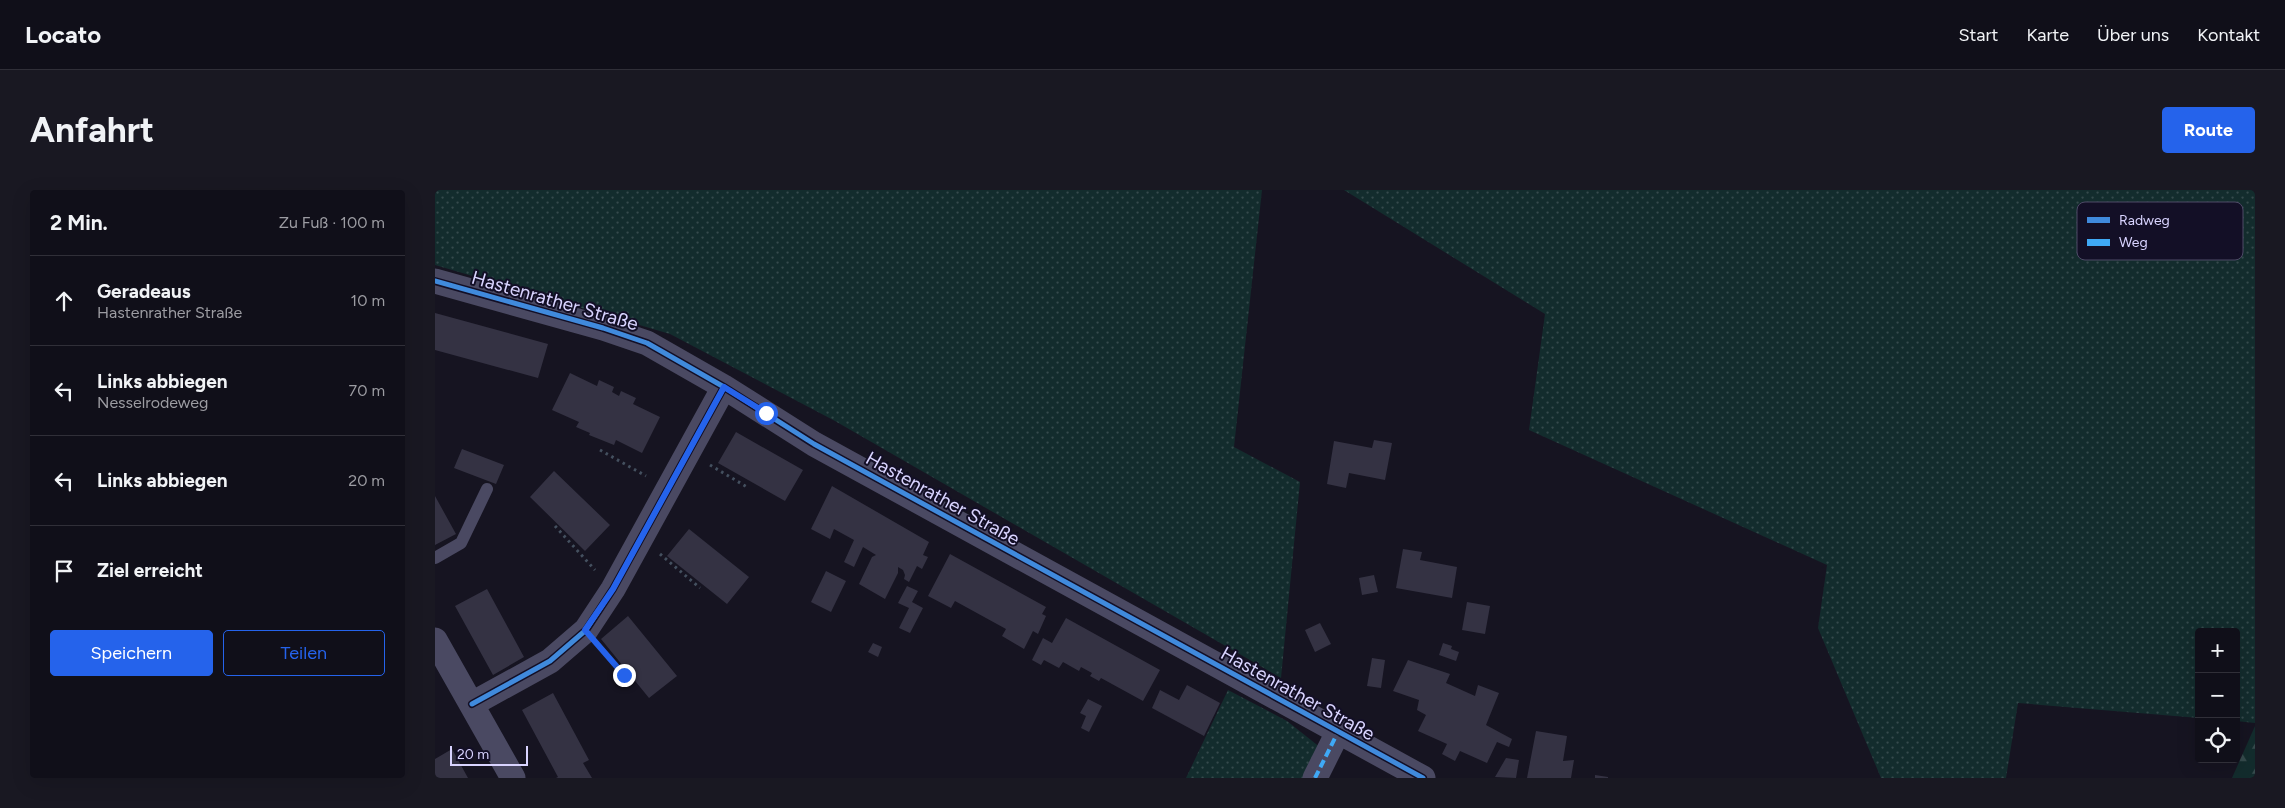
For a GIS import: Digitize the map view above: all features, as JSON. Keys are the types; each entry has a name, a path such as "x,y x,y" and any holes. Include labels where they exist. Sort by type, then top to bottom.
{"street":[{"name":"Hastenrather Straße","path":"435,281 603,328 647,343 724,387 814,444 1423,778"},
{"path":"472,704 550,661 585,630 613,589 724,387"},
{"path":"435,640 513,778"},
{"path":"1315,778 1338,732"}],"lane":[{"path":"435,558 461,543 487,490"}],"path":[{"path":"600,450 669,488"},
{"path":"689,452 747,487"},
{"path":"555,526 613,589"},
{"path":"641,538 700,588"},
{"path":"585,630 624,675"}],"green space":[{"path":"435,190 1262,190 1234,447 1300,482 1281,678 835,421 670,334 435,265"},
{"path":"1344,190 2255,190 2255,723 2240,721 2240,628 2195,628 2195,718 2018,703 2006,778 1881,778 1818,628 1827,565 1529,430 1545,314"},
{"path":"1228,690 1287,721 1321,748 1306,778 1186,778"},
{"path":"2255,726 2255,778 2232,778"}],"building":[{"path":"435,313 548,344 538,378 435,350"},
{"path":"570,373 597,386 599,380 614,387 612,392 619,396 621,391 636,398 633,404 660,417 642,453 616,440 614,445 589,435 590,433 576,427 579,422 552,410"},
{"path":"736,432 803,470 785,501 718,463"},
{"path":"1374,440 1392,443 1385,480 1349,473 1346,488 1327,484 1334,441 1372,448"},
{"path":"462,449 504,465 496,484 454,468"},
{"path":"554,471 610,525 585,551 530,497"},
{"path":"832,486 929,542 923,555 928,557 922,569 917,566 909,582 904,579 903,570 898,567 898,573 885,599 859,584 872,557 876,555 863,547 854,567 844,562 854,540 834,529 830,539 811,529"},
{"path":"435,496 456,534 435,545"},
{"path":"689,529 749,577 727,604 667,556"},
{"path":"1403,549 1422,552 1420,560 1457,567 1452,598 1396,588"},
{"path":"950,554 1046,607 1042,614 1046,616 1038,634 1033,631 1024,649 1002,636 1006,629 955,601 951,608 928,596"},
{"path":"826,571 846,581 831,612 811,602"},
{"path":"1374,575 1378,592 1362,595 1359,578"},
{"path":"907,586 918,591 912,602 923,608 910,633 899,628 909,608 898,603"},
{"path":"487,589 524,657 493,675 455,606"},
{"path":"1467,602 1490,606 1485,634 1462,630"},
{"path":"628,616 677,676 649,698 601,639"},
{"path":"1066,618 1160,670 1143,701 1101,678 1099,681 1090,676 1092,673 1081,667 1079,671 1063,662 1059,668 1044,660 1041,665 1032,660 1043,638 1052,643"},
{"path":"1320,623 1331,644 1315,652 1305,630"},
{"path":"873,643 882,647 878,657 868,652"},
{"path":"1443,643 1452,646 1451,649 1459,652 1456,661 1439,655"},
{"path":"1372,658 1385,660 1381,688 1367,686"},
{"path":"1408,660 1450,674 1446,683 1475,696 1478,685 1499,693 1486,725 1512,739 1509,747 1497,742 1487,763 1460,751 1455,761 1442,754 1447,744 1418,731 1426,715 1417,710 1419,700 1393,691"},
{"path":"1187,685 1220,703 1204,736 1152,708 1160,690 1179,700"},
{"path":"553,693 589,760 583,763 592,778 556,778 558,777 522,710"},
{"path":"1088,699 1102,706 1089,732 1081,728 1086,716 1080,713"},
{"path":"1536,731 1567,736 1563,761 1574,760 1571,778 1527,778"},
{"path":"452,749 468,778 435,778 435,759"},
{"path":"1506,758 1519,760 1516,778 1495,777"},
{"path":"1595,775 1608,777 1608,778 1595,778"}],"marked path":[{"path":"1315,778 1338,732"}],"cycle path":[{"path":"435,281 603,328 647,343 724,387 814,444 1423,778"},
{"path":"472,704 550,661 586,630 613,589 724,387"}],"route":[{"path":"624,675 585,630 613,589 724,387 766,413"}]}
